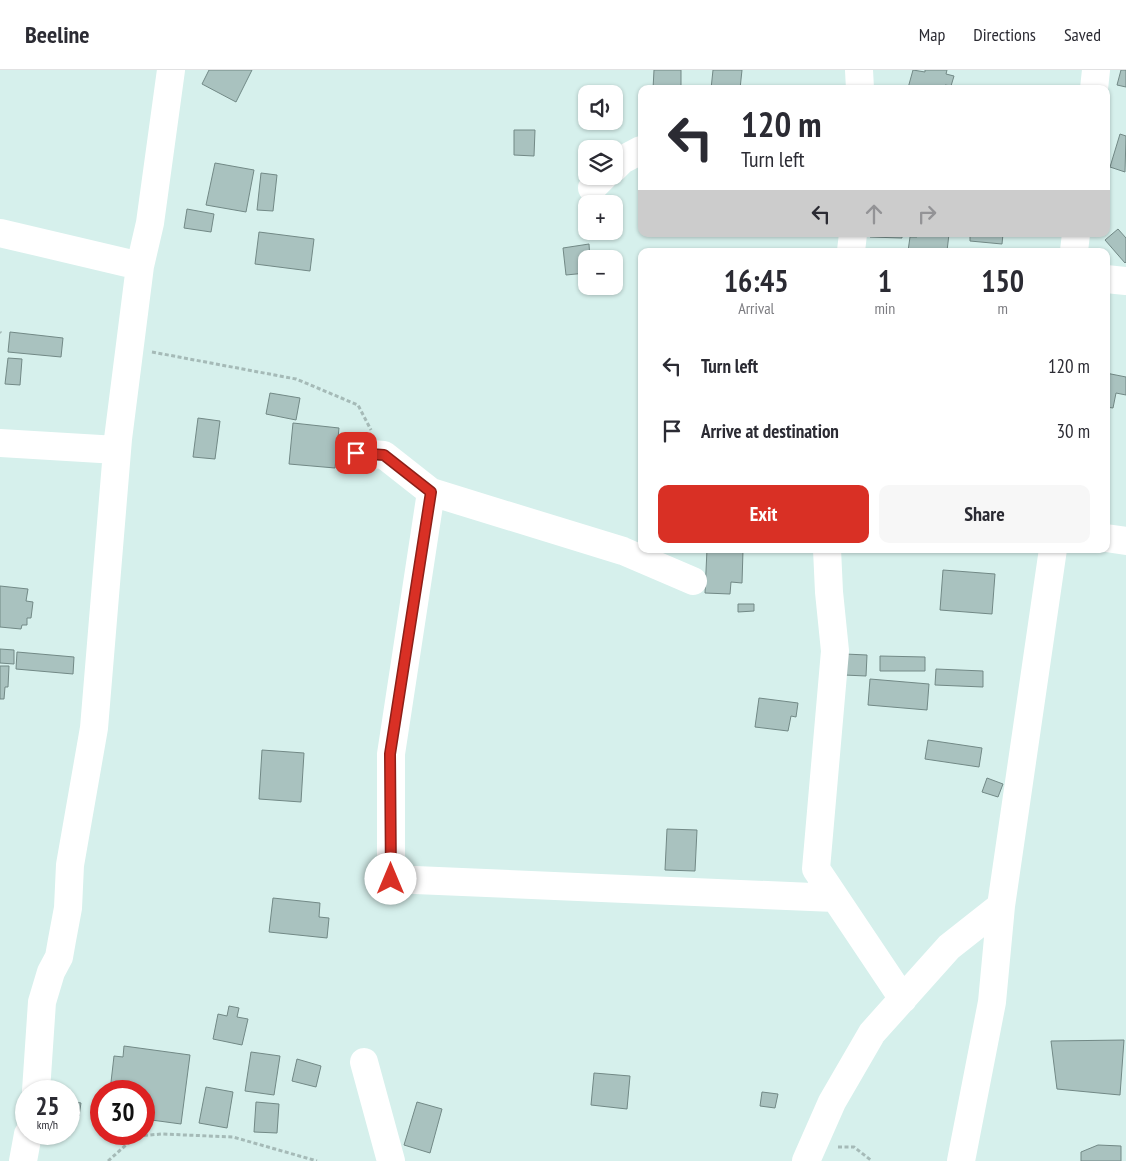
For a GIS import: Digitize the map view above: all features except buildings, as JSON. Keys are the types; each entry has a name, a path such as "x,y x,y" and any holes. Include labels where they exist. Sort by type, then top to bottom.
{"street":[{"path":"37,1080 42,1002 51,972 59,957 68,908 70,865 94,728 117,450 140,266 150,223 171,70"},
{"path":"859,70 860,85"},
{"path":"1094,85 1096,70"},
{"path":"623,159 638,152"},
{"path":"0,233 140,266"},
{"path":"1110,279 1126,281"},
{"path":"0,443 117,450"},
{"path":"356,453 384,455 431,492 623,551 693,581"},
{"path":"431,492 390,754 391,879 835,898"},
{"path":"1110,539 1126,541"},
{"path":"827,553 835,650 816,868 903,999"},
{"path":"960,1161 992,1002 1001,906 1052,553"},
{"path":"809,1154 832,1102 872,1033 949,948 1001,906"},
{"path":"364,1062 391,1161"},
{"path":"23,1161 26,1145"}],"path":[{"path":"130,347 296,379 358,405 384,455"},
{"path":"108,1161 136,1136 162,1134 233,1137 318,1161"},
{"path":"809,1154 854,1147 872,1161"}],"route":[{"path":"356,453 384,455 431,492 390,754 391,879"}]}
